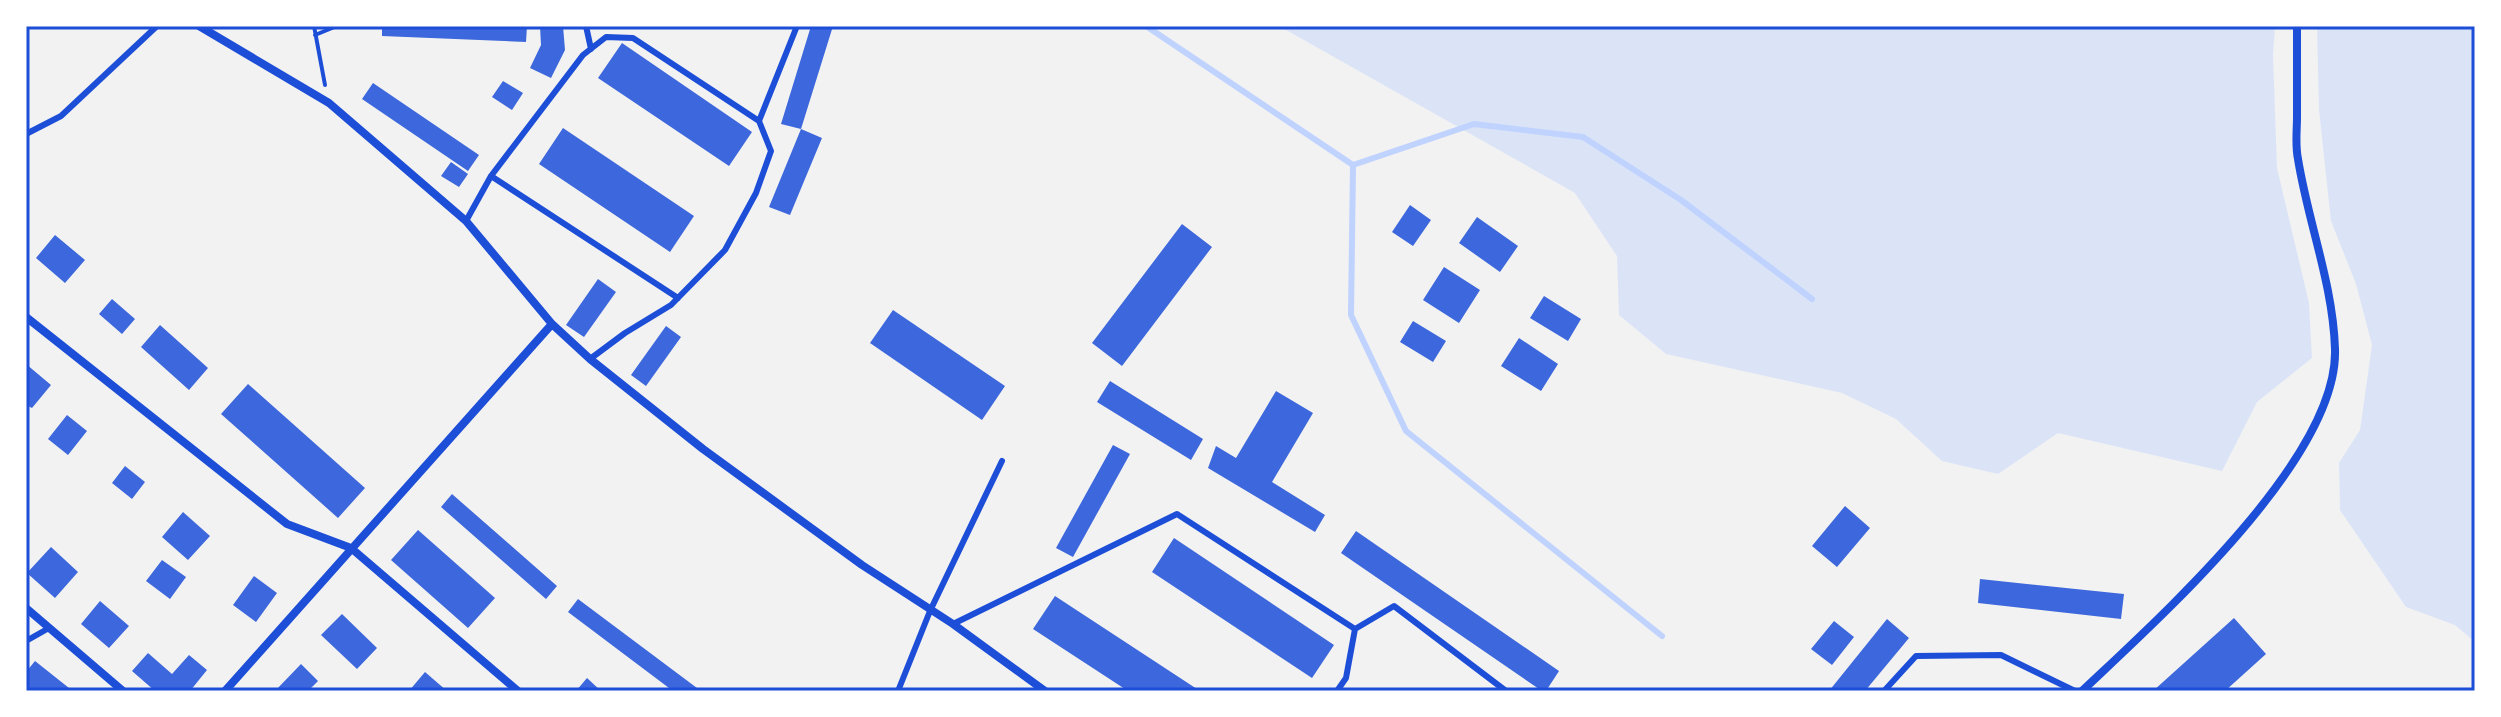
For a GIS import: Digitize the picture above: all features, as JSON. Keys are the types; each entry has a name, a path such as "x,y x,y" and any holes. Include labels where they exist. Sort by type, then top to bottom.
{"street":[{"path":"199,26 329,103 466,221 552,324 590,359 703,449 862,565 953,624 1045,691"},
{"path":"2082,691 2197,582 2274,488 2320,419 2332,386 2336,352 2333,314 2297,156 2297,26"},
{"path":"26,317 287,524 351,548 518,691"},
{"path":"225,691 552,324"},
{"path":"26,608 123,691"}],"lane":[{"path":"26,134 61,116 157,26"},
{"path":"586,26 591,49"},
{"path":"759,121 797,26"},
{"path":"466,221 491,176 583,55 606,37 633,38 759,121 771,151 756,193 725,250 671,305 590,359"},
{"path":"491,176 678,298"},
{"path":"898,691 930,611 1002,461"},
{"path":"953,624 1177,514 1355,629"},
{"path":"1337,691 1346,678 1355,629 1394,606 1506,691"},
{"path":"26,641 49,628"},
{"path":"1884,691 1916,656 1987,655 2001,655 2075,691"}],"path":[{"path":"314,26 329,103"},
{"path":"315,35 337,26"}],"shaded area":[{"path":"1279,26 2275,26 2273,55 2277,168 2309,303 2312,358 2257,402 2222,471 2058,433 1998,474 1942,461 1896,419 1842,393 1666,354 1619,315 1617,256 1575,193"},
{"path":"2317,26 2475,26 2475,642 2455,625 2406,607 2340,510 2339,463 2360,430 2372,345 2356,284 2331,221 2319,110"}],"building":[{"path":"382,26 527,26 526,42 382,36"},
{"path":"540,26 563,26 565,50 551,78 530,68 541,45"},
{"path":"811,26 833,26 801,129 781,124"},
{"path":"622,43 752,132 729,166 598,78"},
{"path":"503,81 523,93 512,110 492,97"},
{"path":"373,83 479,155 468,171 362,99"},
{"path":"563,128 694,216 670,252 539,164"},
{"path":"801,129 822,138 790,215 769,207"},
{"path":"451,162 468,174 459,187 441,176"},
{"path":"1410,205 1431,220 1413,246 1392,232"},
{"path":"1477,217 1518,246 1500,272 1459,243"},
{"path":"1182,224 1212,247 1122,366 1092,343"},
{"path":"55,235 85,260 65,283 36,258"},
{"path":"1444,267 1480,290 1459,323 1423,300"},
{"path":"598,279 616,292 584,337 566,325"},
{"path":"1544,296 1581,319 1568,341 1530,318"},
{"path":"112,299 135,319 122,334 99,314"},
{"path":"893,310 1005,386 982,420 870,343"},
{"path":"1413,321 1446,341 1433,362 1400,342"},
{"path":"160,325 208,368 189,390 141,347"},
{"path":"666,326 681,337 646,386 631,375"},
{"path":"1519,338 1558,364 1541,391 1501,366"},
{"path":"26,364 51,385 32,408 26,405"},
{"path":"1110,381 1203,439 1191,460 1097,402"},
{"path":"248,384 365,488 338,518 221,414"},
{"path":"1276,391 1313,413 1272,482 1325,515 1315,532 1208,468 1216,446 1236,458"},
{"path":"67,415 87,431 68,455 48,439"},
{"path":"1113,445 1130,454 1073,557 1056,548"},
{"path":"125,466 145,482 132,499 112,483"},
{"path":"452,494 557,586 546,599 441,507"},
{"path":"1845,506 1870,528 1837,567 1812,546"},
{"path":"183,512 210,536 188,560 162,537"},
{"path":"418,530 495,598 468,628 391,560"},
{"path":"1356,531 1559,671 1546,691 1341,553"},
{"path":"1174,538 1334,645 1312,678 1152,572"},
{"path":"51,547 78,572 55,598 27,573"},
{"path":"162,560 186,577 170,599 146,581"},
{"path":"254,576 277,593 256,622 233,605"},
{"path":"1980,579 2124,594 2121,619 1978,603"},
{"path":"1055,596 1200,691 1128,691 1033,629"},
{"path":"578,599 701,691 673,691 568,612"},
{"path":"100,601 129,626 109,648 81,624"},
{"path":"342,614 377,648 357,669 321,635"},
{"path":"2234,618 2266,654 2225,691 2153,691"},
{"path":"1887,619 1909,638 1865,691 1829,691"},
{"path":"1834,621 1854,637 1832,665 1811,649"},
{"path":"148,653 172,674 189,655 207,670 190,691 155,691 132,671"},
{"path":"35,661 69,688 66,691 26,691 26,672"},
{"path":"301,664 318,681 308,691 275,691"},
{"path":"425,672 447,691 409,691"},
{"path":"587,678 601,691 576,691"}],"waterway":[{"path":"1146,26 1353,165"},
{"path":"1353,165 1474,124 1583,137 1681,200 1812,299"},
{"path":"1353,165 1351,315 1406,431 1662,636"}]}
